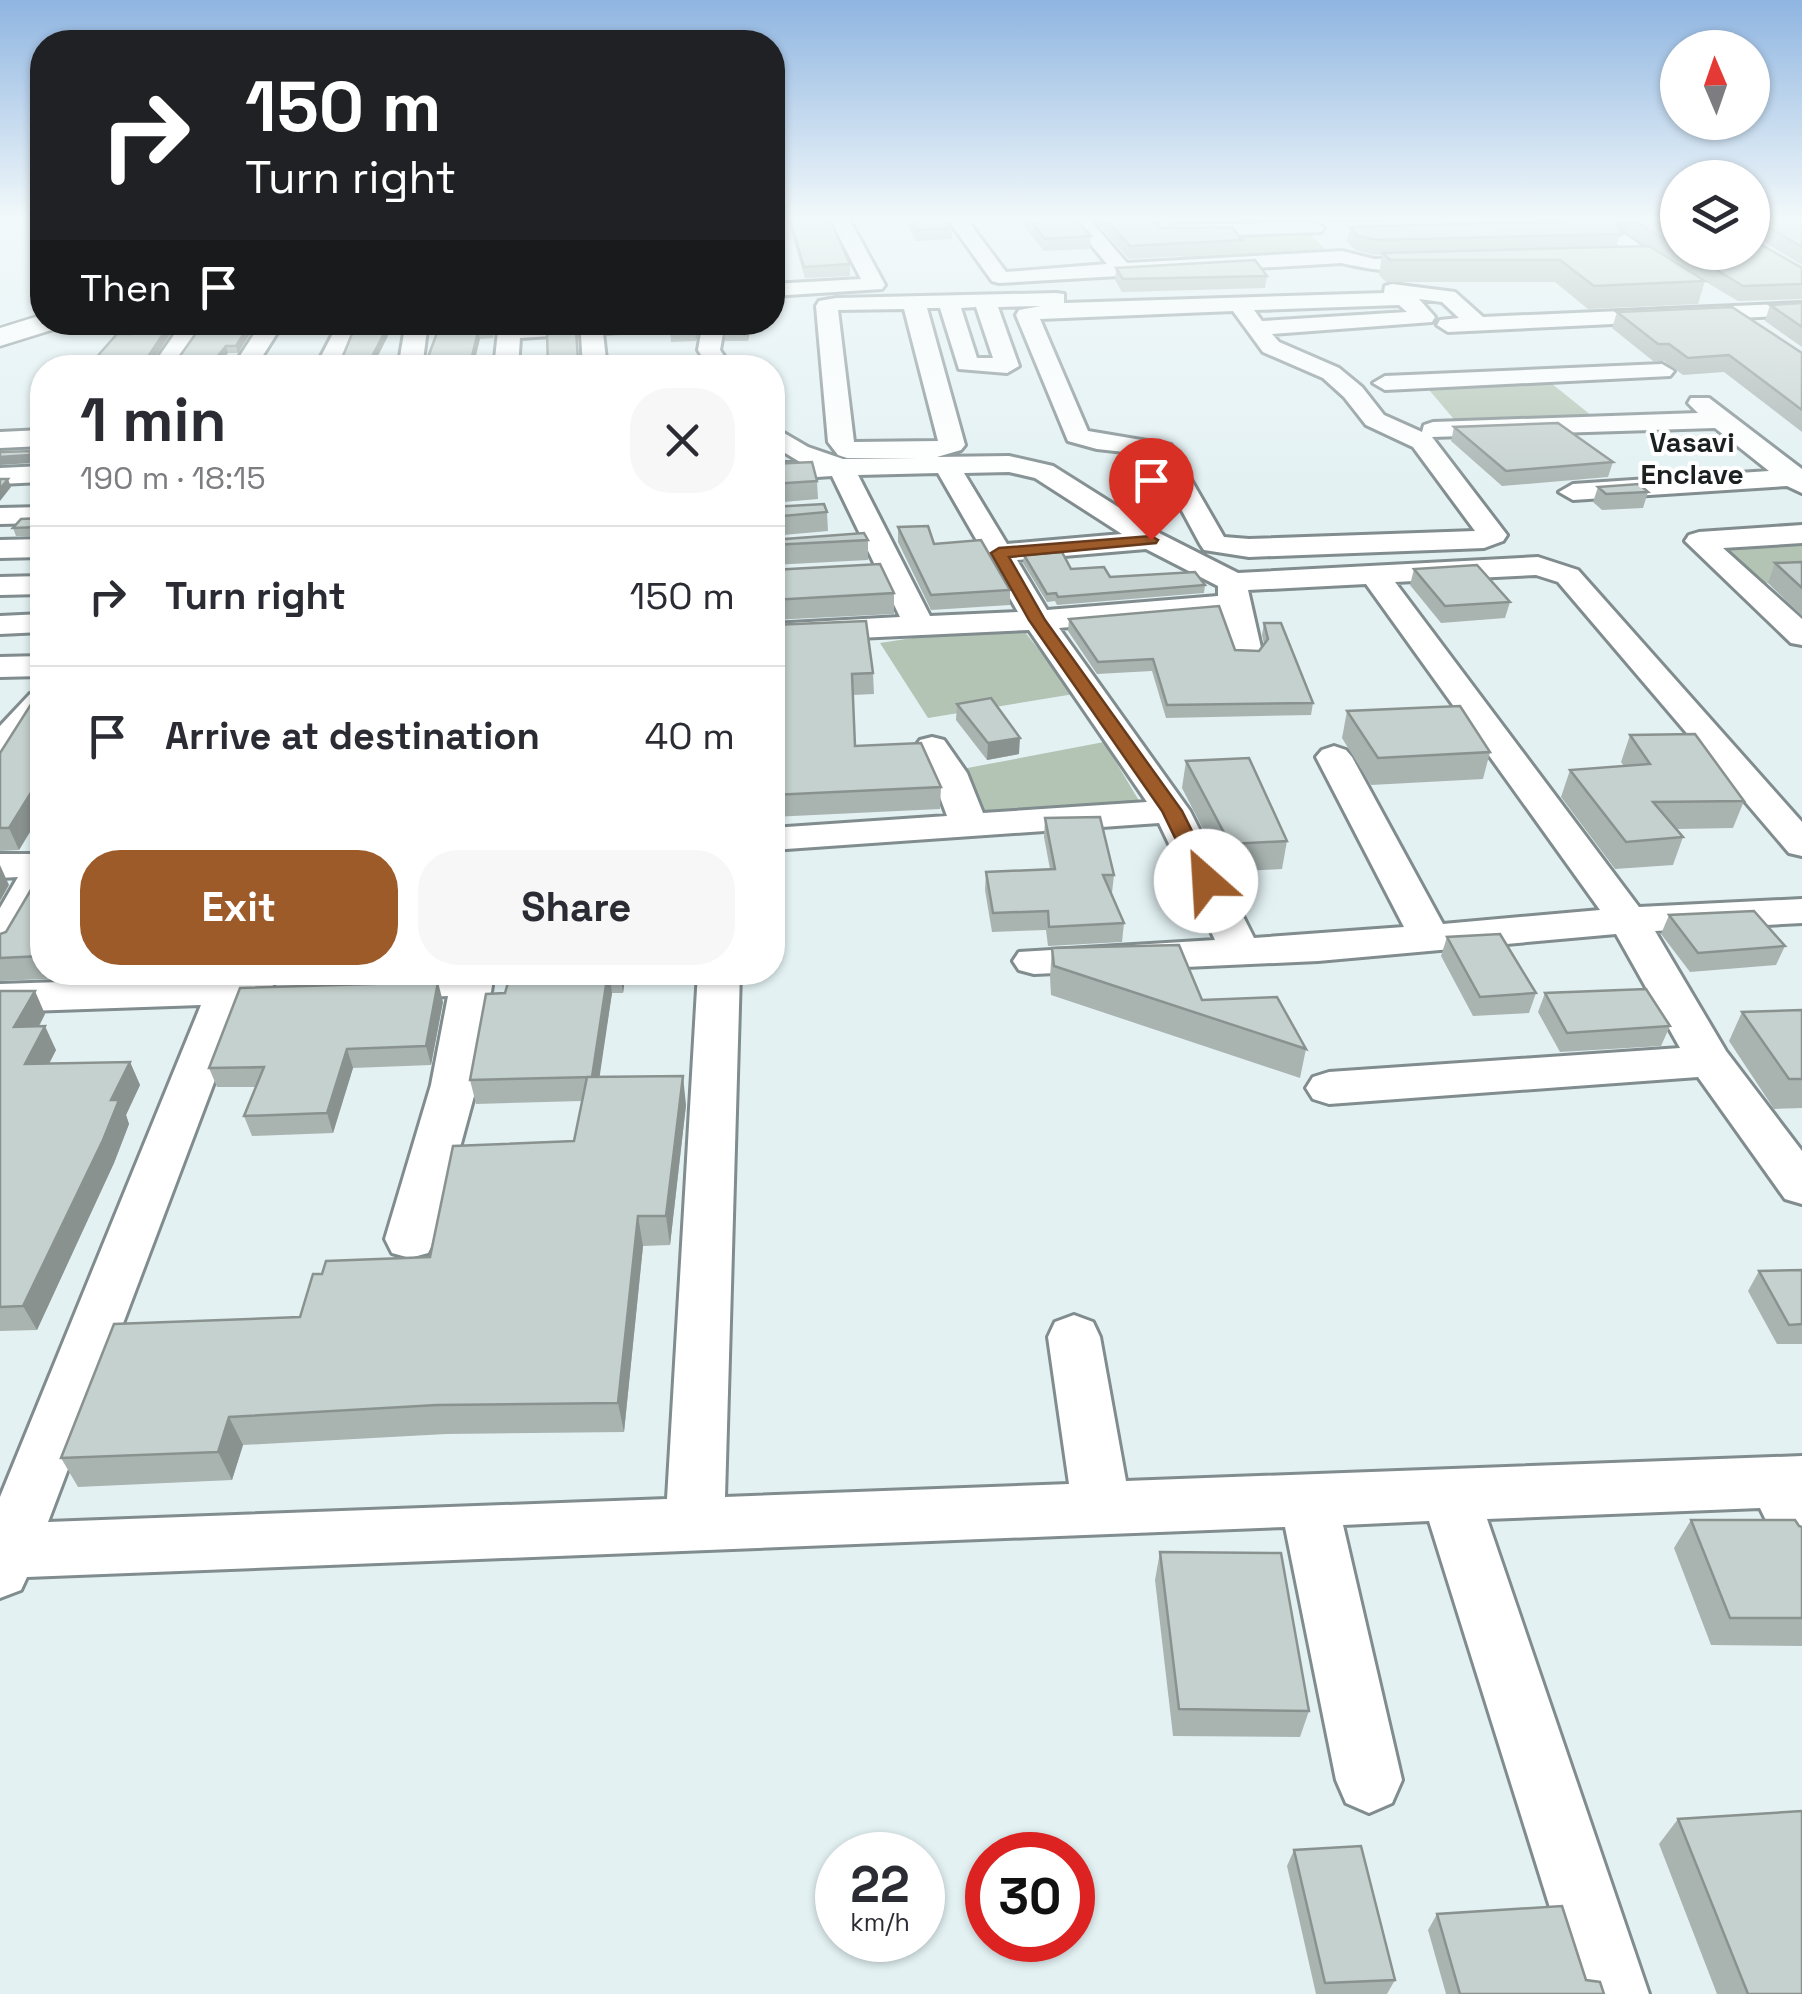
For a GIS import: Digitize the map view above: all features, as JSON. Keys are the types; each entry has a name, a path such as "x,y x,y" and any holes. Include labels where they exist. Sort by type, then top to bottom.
{"street":[{"path":"827,310 841,442 848,450 950,447 918,310"},
{"path":"951,310 967,364 1007,366 991,310"},
{"path":"1036,310 1026,315 1076,436 1132,442 1162,450 1214,544 1250,548 1493,535 1422,442 1375,420 1354,392 1331,373 1272,347 1244,310"},
{"path":"1315,310 1340,312"},
{"path":"1316,310 1478,323 1784,310"},
{"path":"1258,332 1346,310"},
{"path":"1462,310 1478,323"},
{"path":"1729,310 1764,335"},
{"path":"1595,318 1799,480"},
{"path":"0,338 30,328"},
{"path":"1385,383 1662,370"},
{"path":"1432,430 1720,420"},
{"path":"0,440 30,439"},
{"path":"785,442 799,452 841,467 920,627"},
{"path":"785,471 1009,464 1044,472 1233,593 1246,652"},
{"path":"946,466 1038,620 1172,811 1242,952"},
{"path":"0,476 30,475"},
{"path":"1573,492 1799,480"},
{"path":"825,511 860,508"},
{"path":"0,516 30,515"},
{"path":"1802,534 1699,541 1802,636"},
{"path":"841,543 876,540"},
{"path":"999,553 1151,540"},
{"path":"0,549 30,548"},
{"path":"785,632 1038,620 1376,577 1538,566 1568,576 1802,845"},
{"path":"852,573 890,571"},
{"path":"1376,577 1628,920 1710,1061 1802,1186"},
{"path":"0,586 30,585"},
{"path":"0,624 30,623"},
{"path":"0,666 30,666"},
{"path":"0,746 25,707"},
{"path":"932,748 949,773 968,825"},
{"path":"1334,757 1429,936"},
{"path":"785,839 1172,811"},
{"path":"0,866 30,867"},
{"path":"0,944 30,889"},
{"path":"1034,961 1242,952 1628,920 1802,912"},
{"path":"0,998 177,985"},
{"path":"229,985 4,1560 694,1524 1789,1481 1802,1532"},
{"path":"291,985 351,985"},
{"path":"410,1240 454,1085 471,985"},
{"path":"694,1524 718,985"},
{"path":"1328,1088 1710,1061"},
{"path":"1074,1337 1102,1508"},
{"path":"1450,1495 1613,1994"},
{"path":"1308,1500 1369,1780"}],"green space":[{"path":"1546,379 1592,416 1458,424 1424,384"},
{"path":"1802,542 1802,581 1754,584 1713,546"},
{"path":"1017,622 1074,694 928,718 880,643"},
{"path":"1104,742 1141,804 983,812 957,770"}],"building":[{"path":"1737,310 1802,353 1802,410 1729,355 1688,358 1669,344 1658,344 1617,312"},
{"path":"1777,310 1802,310 1802,327"},
{"path":"116,335 162,335 149,355 98,355"},
{"path":"195,335 243,335 236,346 226,346 219,355 181,355"},
{"path":"352,335 383,335 373,355 343,355"},
{"path":"436,335 477,335 472,355 429,355"},
{"path":"547,335 576,335 578,355 548,355"},
{"path":"1558,423 1613,462 1506,471 1454,427"},
{"path":"30,451 30,454 0,457 0,452"},
{"path":"812,462 817,481 785,483 785,463"},
{"path":"1639,484 1648,492 1606,494 1598,487"},
{"path":"824,504 827,512 785,516 785,506"},
{"path":"21,519 30,519 30,527 13,528"},
{"path":"928,526 934,544 981,540 1010,590 931,595 898,527"},
{"path":"864,533 868,540 785,544 785,539"},
{"path":"1062,552 1071,569 1104,567 1110,577 1195,572 1205,585 1058,597 1056,593 1047,594 1024,555"},
{"path":"1802,562 1802,588 1775,563"},
{"path":"880,564 894,593 785,599 785,569"},
{"path":"1477,565 1510,602 1445,606 1414,569"},
{"path":"1219,606 1235,650 1259,651 1268,639 1264,623 1281,623 1313,703 1167,705 1153,659 1098,662 1069,619"},
{"path":"866,621 873,673 852,674 855,746 921,743 941,787 785,794 785,624"},
{"path":"991,698 1020,738 988,743 957,704"},
{"path":"30,706 30,794 9,828 0,828 0,753"},
{"path":"1460,706 1490,752 1378,758 1347,711"},
{"path":"1695,734 1744,801 1653,802 1683,837 1626,842 1570,770 1650,764 1630,735"},
{"path":"1249,758 1287,841 1230,844 1186,761"},
{"path":"1100,817 1114,875 1103,875 1124,923 1049,927 1048,911 993,913 986,872 1055,869 1045,818"},
{"path":"30,891 30,957 0,958 0,934 6,932"},
{"path":"1754,911 1785,946 1698,953 1669,915"},
{"path":"1500,934 1536,993 1480,997 1447,937"},
{"path":"1179,945 1202,1000 1277,997 1306,1049 1054,966 1052,948"},
{"path":"437,985 426,1046 347,1049 327,1113 244,1116 264,1067 209,1068 240,988"},
{"path":"507,985 606,985 592,1077 470,1080 486,994 505,993"},
{"path":"1646,989 1670,1026 1567,1033 1545,993"},
{"path":"0,991 35,991 14,1027 45,1026 25,1064 130,1062 111,1100 119,1100 103,1140 23,1306 0,1307"},
{"path":"1802,1010 1802,1079 1789,1079 1742,1012"},
{"path":"683,1076 666,1216 638,1216 618,1403 437,1405 229,1417 218,1452 61,1458 114,1324 300,1317 313,1274 322,1274 326,1261 430,1257 453,1146 574,1141 587,1077"},
{"path":"1802,1270 1802,1324 1789,1325 1759,1271"},
{"path":"1691,1520 1795,1520 1802,1527 1802,1618 1730,1618"},
{"path":"1160,1552 1281,1553 1309,1711 1179,1709"},
{"path":"1802,1811 1802,1994 1748,1994 1678,1819"},
{"path":"1361,1846 1395,1980 1325,1983 1294,1850"},
{"path":"1562,1906 1586,1980 1600,1982 1604,1994 1460,1994 1437,1914"}],"district":[{"name":"Vasavi Enclave","path":"1692,458"}],"route":[{"path":"1151,540 999,553 1038,620 1172,811 1206,881"}]}
